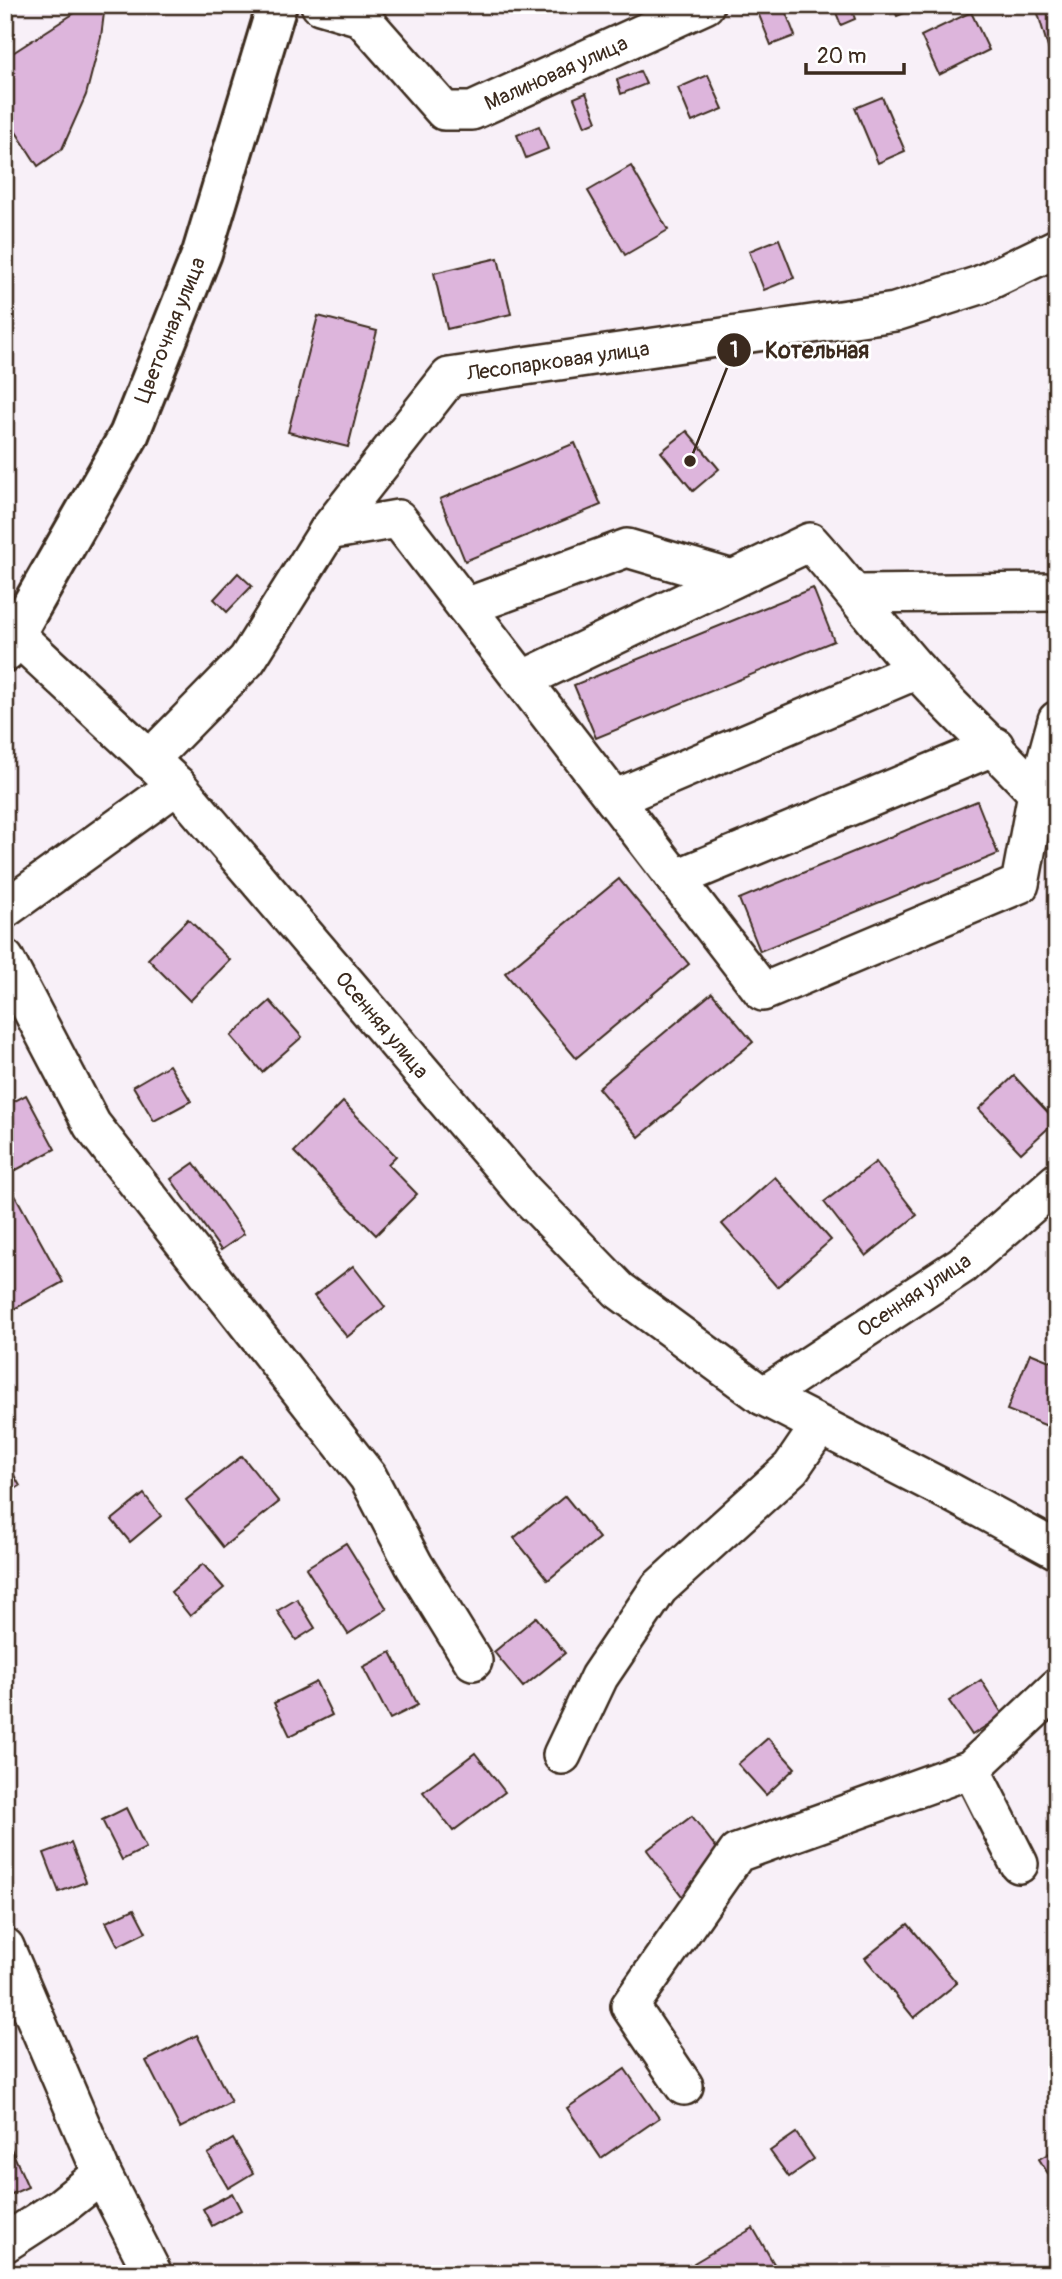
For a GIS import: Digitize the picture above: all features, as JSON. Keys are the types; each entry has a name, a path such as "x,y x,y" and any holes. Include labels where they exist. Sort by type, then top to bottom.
{"main road":[{"name":"Цветочная улица","path":"9,638 129,435 202,253 276,5"}],"street":[{"name":"Малиновая улица","path":"320,5 361,17 444,111 472,111 705,5"},
{"name":"Лесопарковая улица","path":"149,760 247,660 328,531 449,377 895,312 1052,260"},
{"path":"328,531 398,519 763,992 1020,884 1037,793 1057,719"},
{"path":"522,680 810,542 857,594 917,670 995,746 1037,793"},
{"path":"466,607 627,548 732,579"},
{"path":"857,594 1057,592"},
{"name":"Осенняя улица","path":"9,638 177,785 524,1192 619,1290 762,1396 1057,1550"},
{"path":"614,799 917,670"},
{"path":"675,879 995,746"},
{"path":"5,909 177,785"},
{"path":"5,959 92,1125 368,1477 408,1555 473,1661"},
{"name":"Осенняя улица","path":"762,1396 962,1265 1057,1182"},
{"path":"562,1755 599,1677 659,1588 791,1468 819,1427"},
{"path":"684,2086 630,2006 737,1853 971,1769 1057,1688"},
{"path":"971,1769 1019,1864"},
{"path":"5,1947 102,2174 153,2274"},
{"path":"5,2243 62,2206 102,2174"}],"building":[{"path":"87,5 105,5 101,37 86,95 62,149 38,166 5,115 5,58"},
{"path":"755,5 783,5 795,36 771,45"},
{"path":"833,5 850,5 855,19 841,25"},
{"path":"892,5 922,5 922,6 897,16"},
{"path":"1057,5 1057,49 1049,51 1037,10"},
{"path":"971,12 989,50 939,75 921,36"},
{"path":"640,71 646,84 621,94 617,80"},
{"path":"708,75 723,109 692,122 678,88"},
{"path":"586,93 597,121 585,126 574,98"},
{"path":"882,97 905,151 878,163 855,108"},
{"path":"539,126 548,149 526,158 517,135"},
{"path":"631,166 668,230 625,255 588,191"},
{"path":"779,239 794,278 764,290 749,251"},
{"path":"498,258 511,314 447,329 434,273"},
{"path":"318,316 377,331 348,447 288,432"},
{"path":"687,431 719,469 693,491 661,452"},
{"path":"575,443 601,505 465,561 440,499"},
{"path":"238,573 252,586 227,612 214,599"},
{"path":"813,588 834,641 596,738 574,685"},
{"path":"977,801 998,854 760,951 739,899"},
{"path":"619,879 689,964 576,1058 505,973"},
{"path":"188,919 230,960 190,1001 148,959"},
{"path":"712,993 753,1042 639,1137 598,1088"},
{"path":"270,1001 302,1037 262,1072 231,1036"},
{"path":"169,1065 191,1101 154,1121 133,1086"},
{"path":"1014,1076 1056,1121 1021,1153 979,1109"},
{"path":"26,1095 55,1149 5,1176 5,1106"},
{"path":"343,1102 396,1156 388,1164 417,1194 376,1235 294,1152"},
{"path":"876,1162 917,1215 866,1256 824,1202"},
{"path":"194,1163 244,1234 221,1250 171,1179"},
{"path":"5,1177 63,1282 5,1314"},
{"path":"775,1177 831,1240 777,1287 722,1224"},
{"path":"353,1266 385,1307 347,1337 314,1296"},
{"path":"1030,1353 1057,1364 1055,1429 1007,1410"},
{"path":"242,1456 279,1502 223,1547 186,1500"},
{"path":"5,1459 20,1486 5,1495"},
{"path":"144,1494 161,1516 130,1542 112,1520"},
{"path":"565,1496 599,1538 548,1580 514,1538"},
{"path":"346,1543 387,1609 348,1634 306,1568"},
{"path":"203,1564 224,1588 190,1616 171,1592"},
{"path":"297,1599 315,1628 296,1640 277,1611"},
{"path":"536,1617 565,1653 523,1687 494,1652"},
{"path":"391,1652 418,1705 390,1719 363,1667"},
{"path":"981,1680 1003,1715 972,1735 949,1701"},
{"path":"316,1682 332,1715 290,1736 274,1703"},
{"path":"768,1738 795,1768 766,1795 738,1764"},
{"path":"475,1753 505,1792 453,1831 423,1792"},
{"path":"126,1808 146,1848 122,1860 102,1820"},
{"path":"692,1816 730,1866 685,1900 647,1850"},
{"path":"71,1843 86,1882 59,1892 44,1853"},
{"path":"134,1909 146,1932 118,1946 106,1922"},
{"path":"908,1924 957,1983 914,2018 865,1958"},
{"path":"197,2035 231,2102 180,2128 146,2061"},
{"path":"625,2069 659,2118 601,2158 567,2108"},
{"path":"796,2133 814,2159 789,2177 770,2151"},
{"path":"5,2135 28,2187 5,2197"},
{"path":"233,2139 253,2173 228,2188 208,2154"},
{"path":"1057,2149 1057,2181 1054,2183 1039,2159"},
{"path":"232,2193 241,2210 212,2226 203,2209"},
{"path":"753,2228 780,2274 700,2274 694,2263"}],"place":[{"name":"Котельная","path":"690,461"}]}
